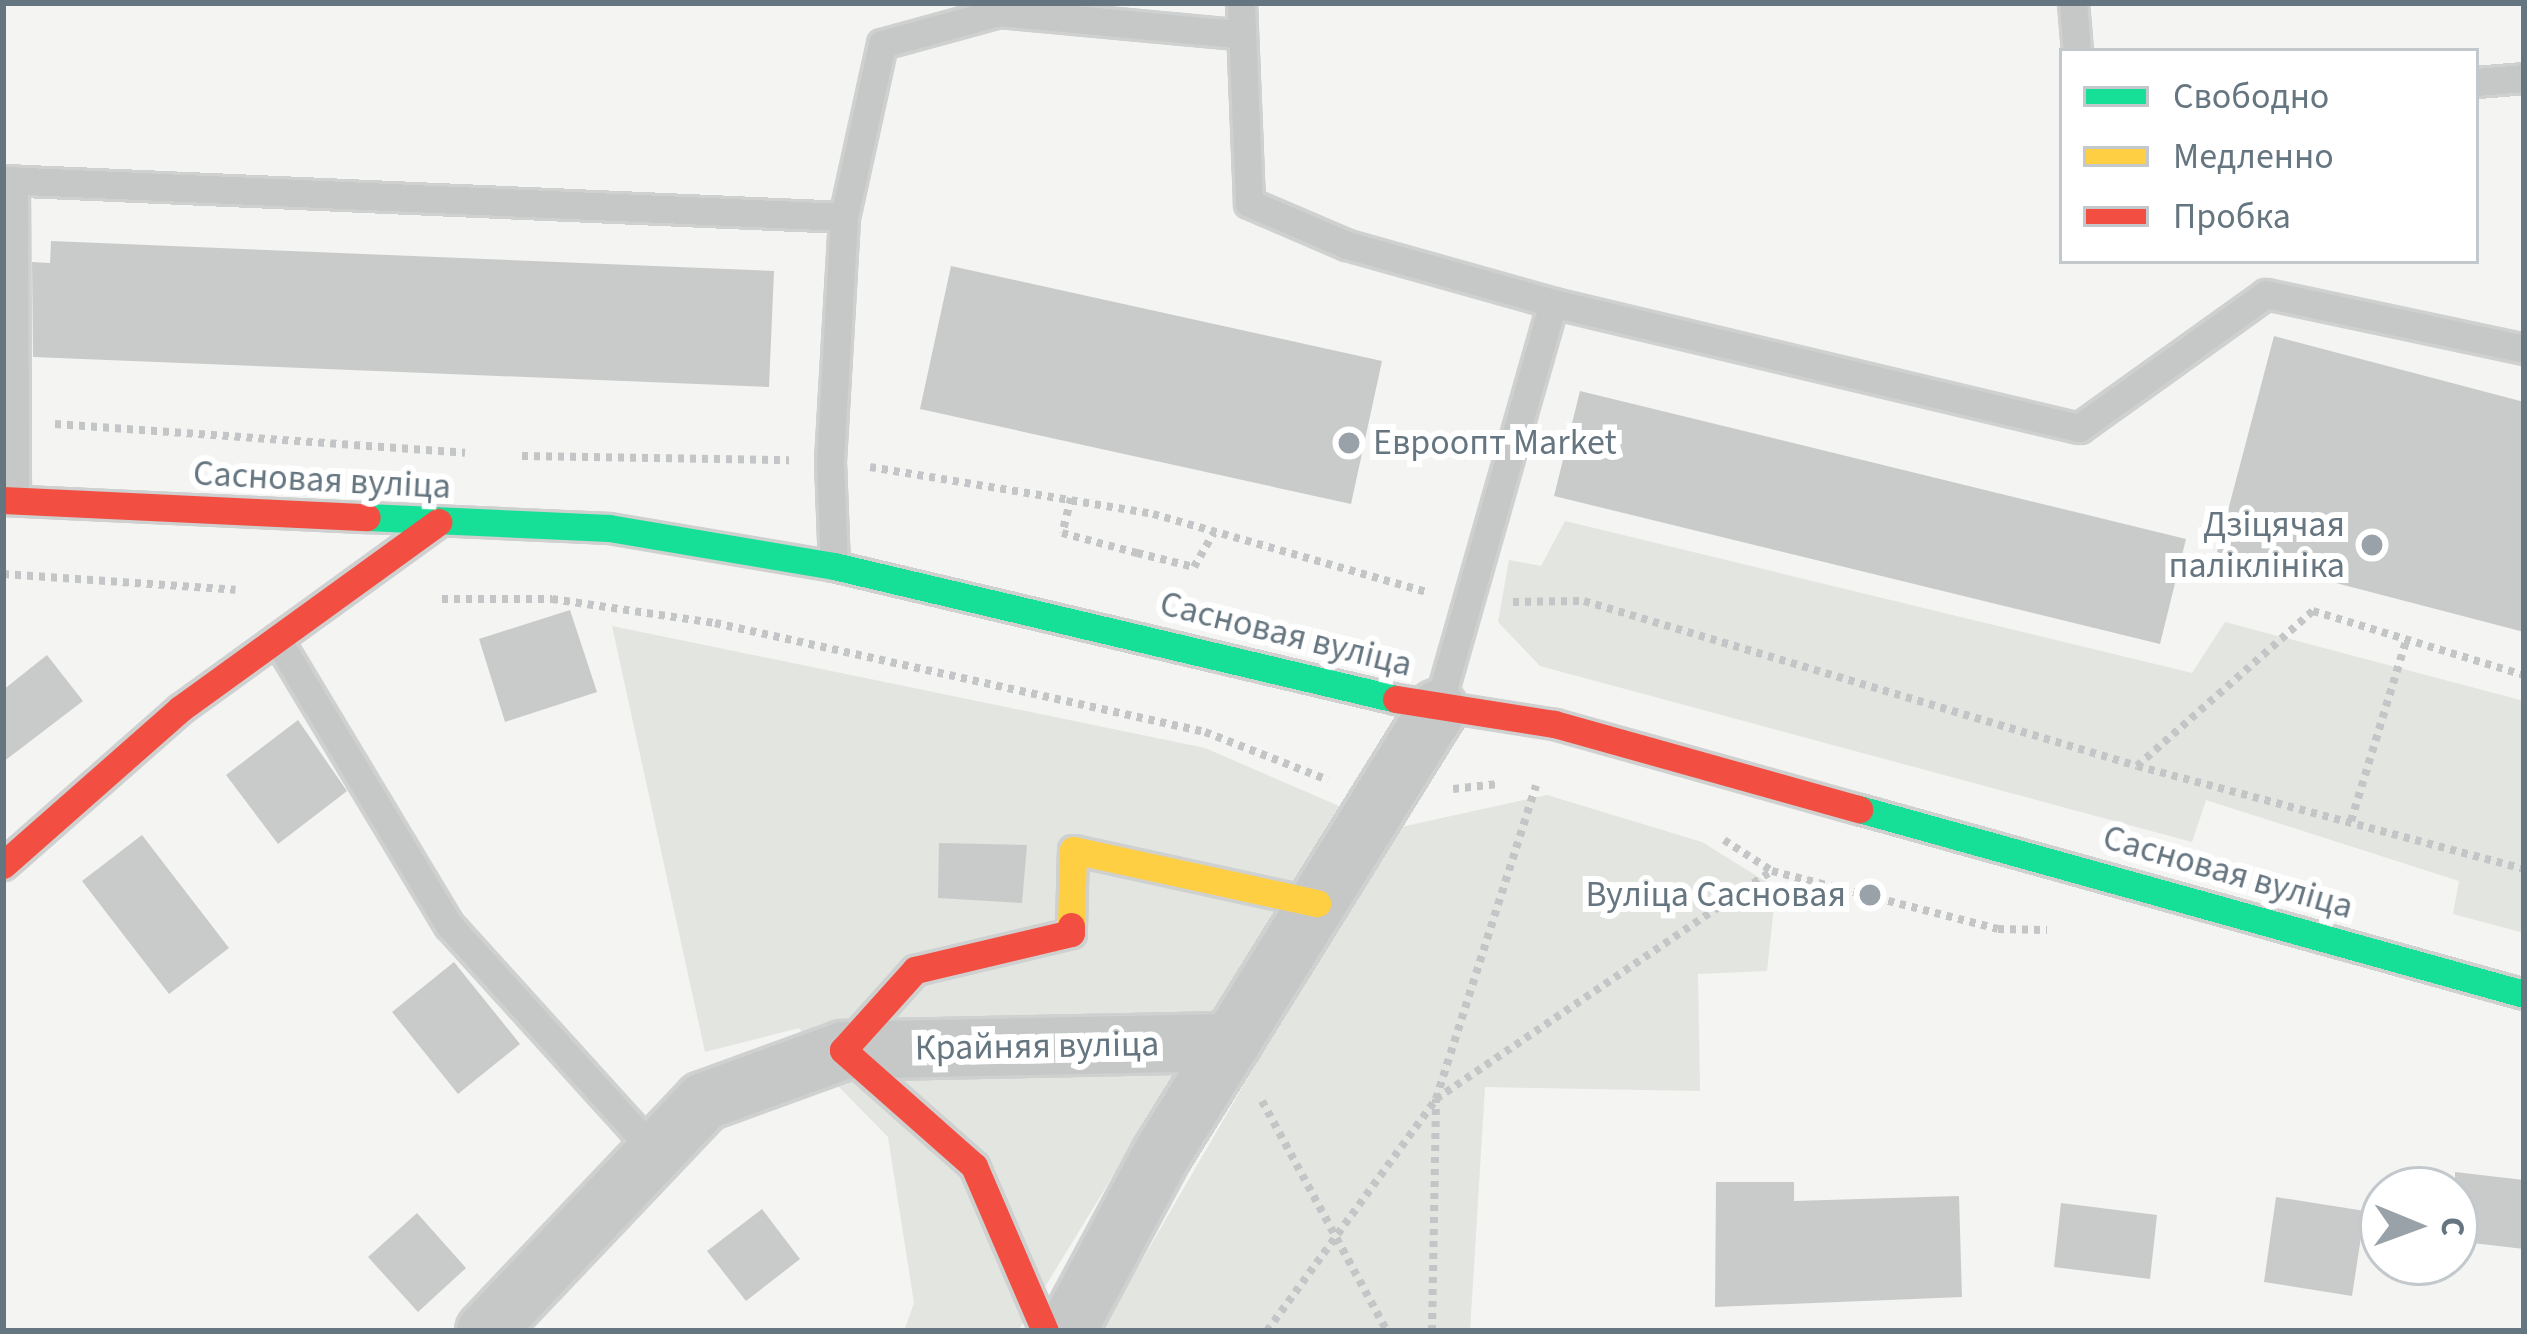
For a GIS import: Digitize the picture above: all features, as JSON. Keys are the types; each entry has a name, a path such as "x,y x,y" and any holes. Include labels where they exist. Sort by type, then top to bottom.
{"main road":[{"name":"Сасновая вуліца","path":"9,500 608,528 834,566 1437,710 1554,724 2524,994"},
{"path":"3,865 275,635 438,522"},
{"name":"Крайняя вуліца","path":"843,1050 915,970 1071,933 1073,850 1317,903"},
{"path":"843,1050 974,1166 1045,1331"}],"street":[{"path":"1066,1331 1231,1042 1437,710"},
{"name":"Крайняя вуліца","path":"485,1331 703,1101 843,1050 1231,1042"}],"lane":[{"path":"1241,3 1238,34 1249,202 1347,245 1553,303 2079,428 2266,294 2524,349"},
{"path":"2073,3 2077,48"},
{"path":"834,566 830,461 844,217 882,44 999,12 1127,12 1238,34"},
{"path":"2479,82 2524,78"},
{"path":"9,500 9,180 844,217"},
{"path":"1437,710 1553,303"},
{"path":"275,635 449,925 654,1151"}],"path":[{"path":"11,421 473,454"},
{"path":"516,455 830,461 1071,498 1468,602 1584,601 2137,766 2524,869"},
{"path":"1071,498 1062,533 1194,567 1214,533"},
{"path":"552,599 715,623 1069,699 1205,732 1379,797 1538,779 1436,1099 1432,1331"},
{"path":"2137,766 2313,611 2524,675"},
{"path":"2351,821 2406,641"},
{"path":"1267,1331 1436,1099 1772,871 1998,929"},
{"path":"1231,1042 1387,1331"}],"shaded area":[{"path":"1565,521 2192,673 2225,622 2524,701 2524,933 2453,914 2459,881 2206,800 2192,842 1540,666 1498,622 1509,560 1541,566"},
{"path":"612,626 1205,748 1339,806 1018,1331 904,1331 914,1303 888,1137 837,1085 799,1028 705,1052"},
{"path":"1547,795 1702,842 1776,888 1767,971 1698,974 1700,1091 1485,1087 1470,1331 1101,1331 1392,829"}],"building":[{"path":"51,241 774,271 769,387 33,357 32,262 50,263"},
{"path":"951,266 1382,361 1351,504 920,409"},
{"path":"2274,336 2524,402 2524,632 2217,552"},
{"path":"1580,391 2186,539 2160,644 1554,496"},
{"path":"570,610 597,692 505,722 479,639"},
{"path":"47,655 83,701 3,762 3,690"},
{"path":"298,720 347,791 278,844 226,775"},
{"path":"142,835 229,948 169,994 82,881"},
{"path":"939,843 1027,845 1022,903 938,898"},
{"path":"454,962 520,1044 458,1094 392,1012"},
{"path":"2479,1175 2524,1180 2524,1249 2479,1244"},
{"path":"1716,1182 1794,1182 1794,1201 1959,1196 1962,1297 1715,1307"},
{"path":"2276,1197 2359,1210 2352,1296 2264,1282"},
{"path":"2061,1203 2157,1215 2150,1279 2054,1267"},
{"path":"762,1209 800,1259 746,1301 707,1251"},
{"path":"417,1213 466,1268 418,1312 368,1257"}],"traffic: fast":[{"path":"367,517 609,528 834,566 1396,699"},
{"path":"1859,809 2524,994"}],"traffic: slow":[{"path":"1071,926 1073,850 1317,903"}],"traffic: jam":[{"path":"3,500 367,517"},
{"path":"3,865 180,709 438,522"},
{"path":"1396,699 1554,724 1859,809"},
{"path":"1045,1331 974,1166 843,1050 915,970 1071,933 1071,926"}],"place":[{"name":"Евроопт Market","path":"1349,443"},
{"name":"Дзіцячая паліклініка","path":"2372,545"},
{"name":"Вуліца Сасновая","path":"1870,895"}]}
